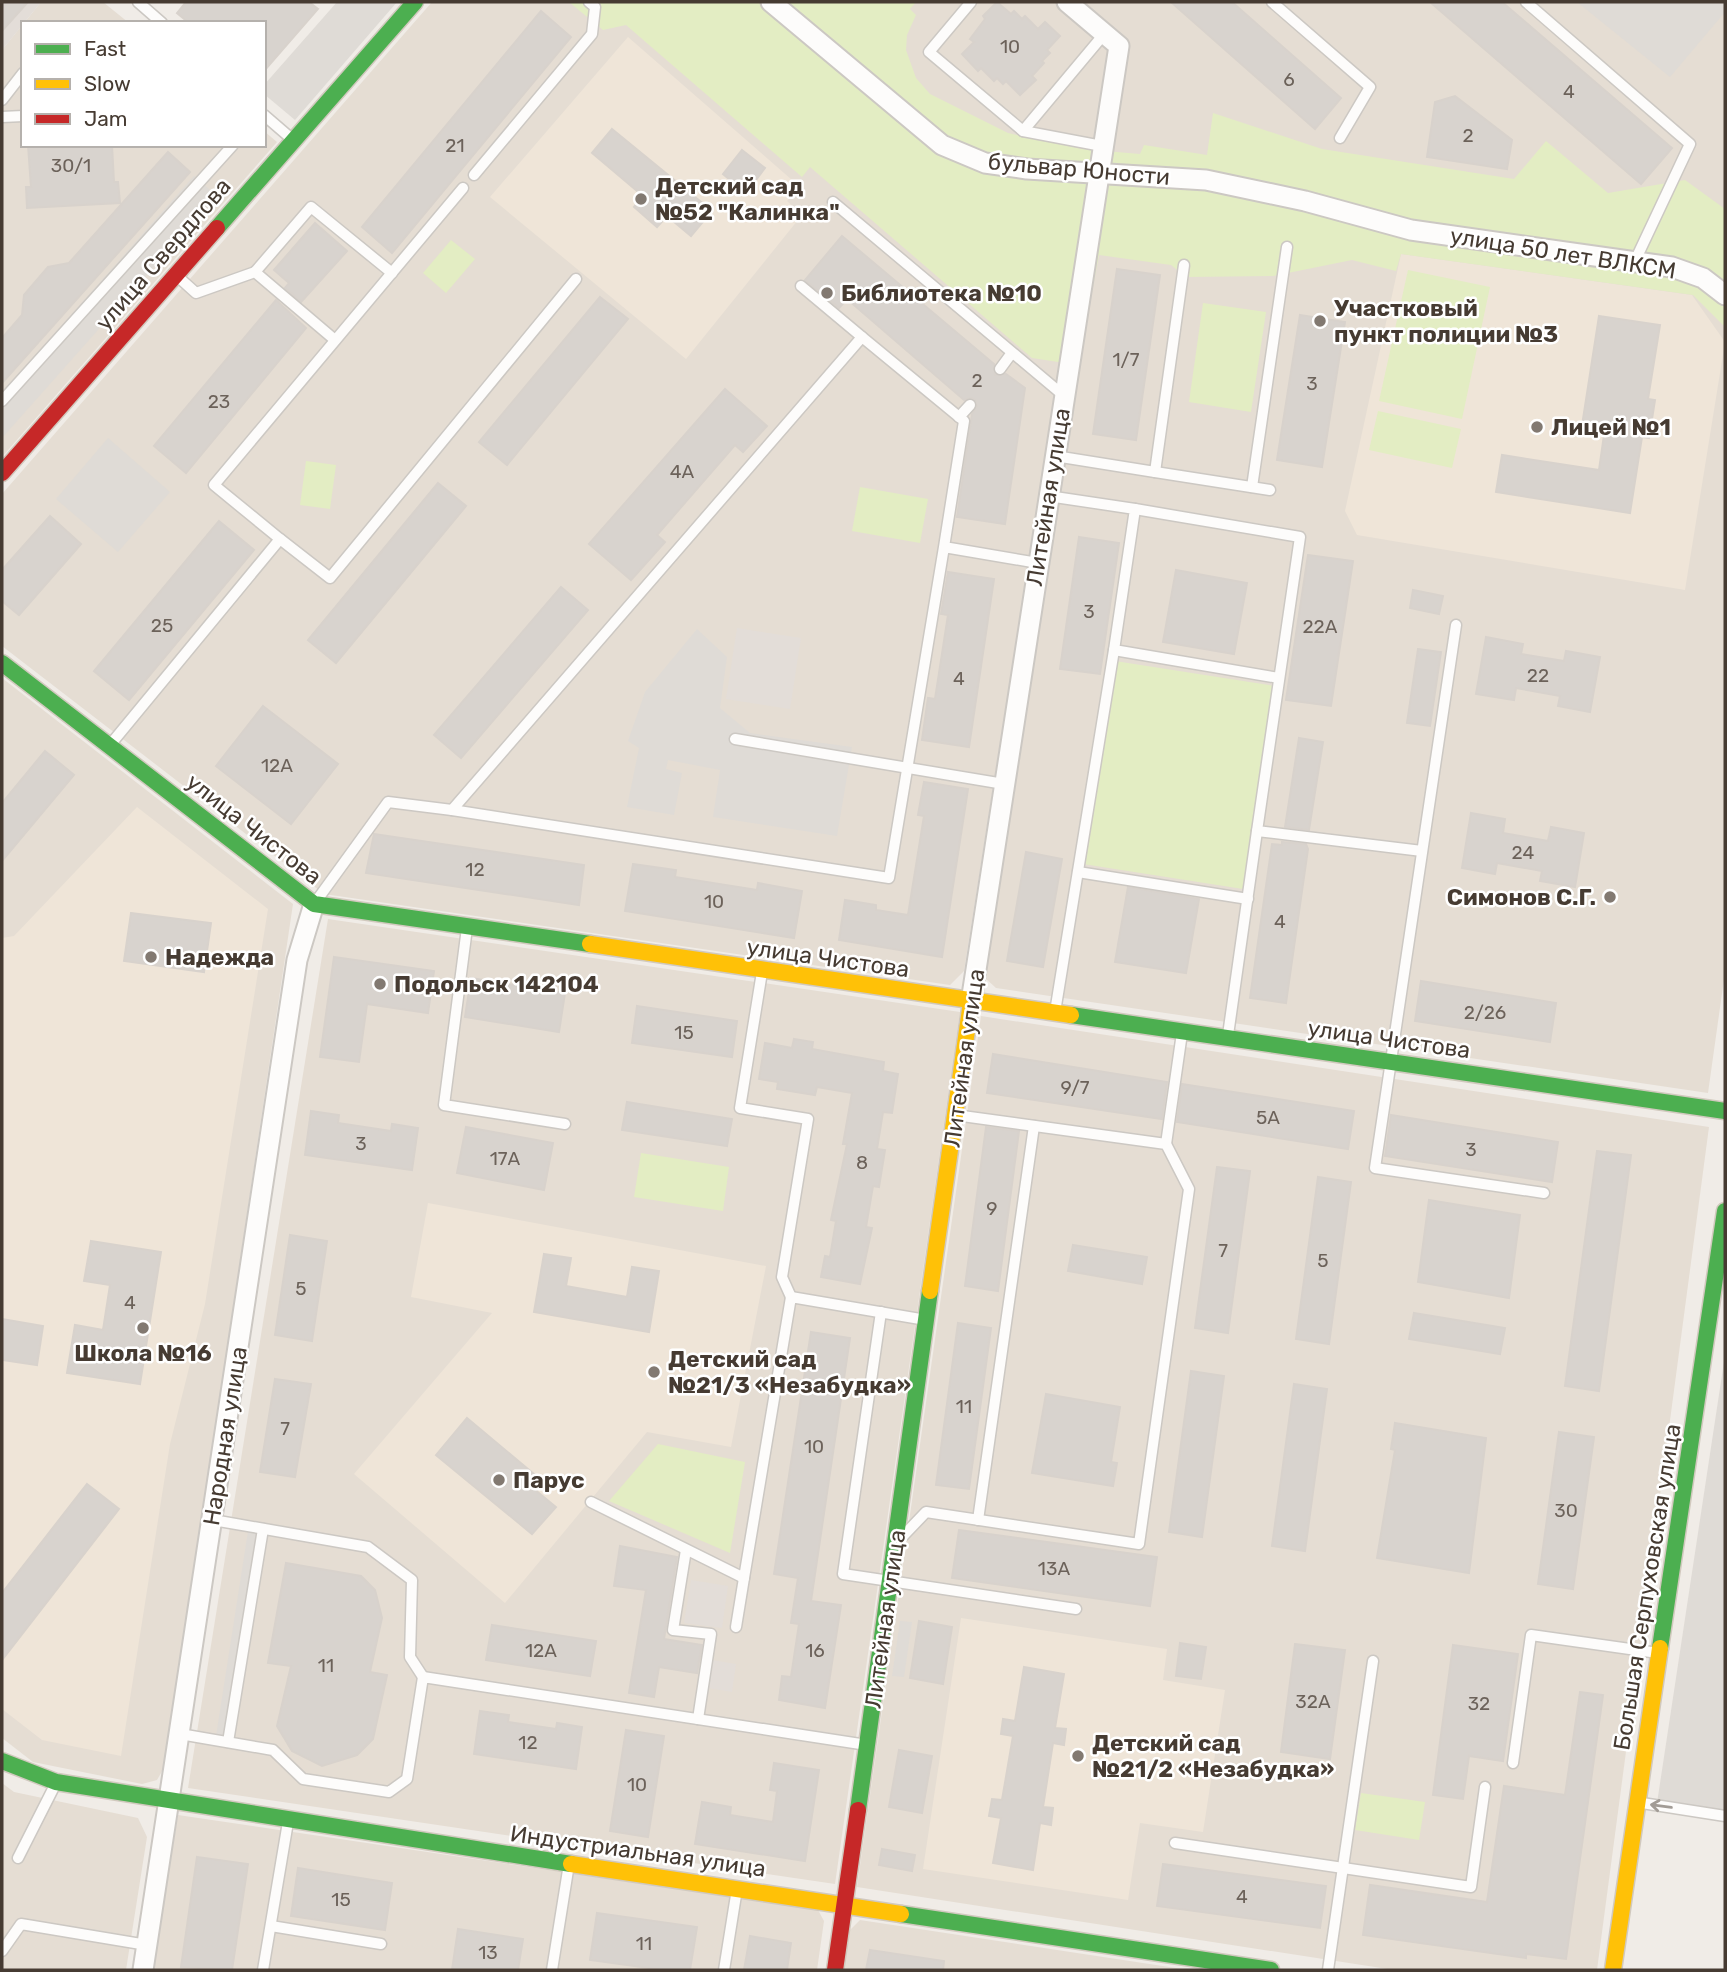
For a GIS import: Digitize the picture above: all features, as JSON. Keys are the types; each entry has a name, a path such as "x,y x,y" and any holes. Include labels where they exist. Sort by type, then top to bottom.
{"street":[{"name":"улица Свердлова","path":"3,471 415,2"},
{"name":"бульвар Юности","path":"771,2 942,145 985,163 1098,174 1206,180 1305,201 1395,226"},
{"path":"1067,2 1105,33"},
{"name":"Литейная улица","path":"835,1970 971,1002 1119,46 1105,33"},
{"name":"улица 50 лет ВЛКСМ","path":"1395,226 1672,267 1703,278 1725,295"},
{"name":"улица Чистова","path":"2,663 314,904 1725,1111"},
{"name":"Народная улица","path":"143,1970 297,960 314,904"},
{"name":"Большая Серпуховская улица","path":"1613,1970 1660,1653 1720,1286 1725,1212"},
{"name":"Индустриальная улица","path":"2,1761 56,1782 170,1802 845,1904 1228,1967 1271,1970"}],"lane":[{"path":"138,2 160,21"},
{"path":"474,175 592,34 595,7 589,2"},
{"path":"971,2 929,52 1023,131 1102,146"},
{"path":"1272,2 1370,87 1340,138"},
{"path":"1526,2 1690,144 1634,263"},
{"path":"1023,131 1105,33"},
{"path":"2,100 21,76"},
{"path":"2,117 21,116"},
{"path":"266,117 293,141"},
{"path":"2,401 231,147"},
{"path":"463,188 214,485 280,539 330,578 576,279"},
{"path":"833,202 1063,396"},
{"path":"176,275 196,293 255,272 311,207 392,273"},
{"path":"1252,487 1287,247"},
{"path":"1155,472 1184,265"},
{"path":"255,272 335,340"},
{"path":"314,904 388,802 889,878 964,422 801,286"},
{"path":"452,810 862,337"},
{"path":"1000,369 1011,354"},
{"path":"959,417 970,405"},
{"path":"1054,456 1270,490"},
{"path":"1048,496 1300,537 1228,1039"},
{"path":"1055,1014 1135,509"},
{"path":"109,745 280,539"},
{"path":"944,547 1038,563"},
{"path":"1456,625 1375,1168 1544,1194"},
{"path":"1114,650 1279,678"},
{"path":"735,739 1004,784"},
{"path":"1257,831 1422,851"},
{"path":"1078,872 1248,899"},
{"path":"467,927 444,1105 565,1124"},
{"path":"736,1627 791,1297 782,1277 808,1119 740,1108 762,971"},
{"path":"895,1544 926,1511 1139,1544 1189,1189 1166,1144 1182,1032"},
{"path":"955,1115 1166,1144"},
{"path":"978,1520 1034,1126"},
{"path":"791,1297 927,1321"},
{"path":"881,1312 843,1574 1076,1609"},
{"path":"591,1502 744,1578"},
{"path":"180,1734 273,1750 303,1779 389,1792 407,1779 423,1677 410,1657 412,1580 368,1548 213,1520"},
{"path":"228,1742 263,1529"},
{"path":"686,1550 673,1630 711,1634 698,1719"},
{"path":"1513,1763 1531,1634 1660,1653"},
{"path":"1328,1970 1373,1661"},
{"path":"423,1677 867,1745"},
{"path":"18,1858 56,1782"},
{"path":"1175,1843 1471,1887 1485,1787"},
{"path":"1638,1802 1725,1816"},
{"path":"263,1970 288,1821"},
{"path":"552,1970 569,1864"},
{"path":"724,1970 737,1889"},
{"path":"2,1951 21,1924 147,1945"},
{"path":"271,1926 381,1944"}],"shaded area":[{"path":"2,2 41,2 26,21 21,21 21,27 2,50"},
{"path":"41,2 103,2 127,21 26,21"},
{"path":"337,2 397,2 295,120 266,96 266,83"},
{"path":"432,2 1725,2 1725,972 1708,1093 996,988 984,977 1064,338 964,971 950,985 324,894 2,646 2,494"},
{"path":"1577,2 1725,2 1725,12 1670,77"},
{"path":"21,26 21,147 266,147 266,133 277,142 2,457 2,50"},
{"name":"Детский сад №52 \"Калинка\"","path":"628,37 800,187 787,201 802,215 686,359 490,197"},
{"path":"194,176 217,196 2,438 2,393"},
{"name":"Лицей №1","path":"1401,254 1692,295 1725,342 1685,590 1357,535 1345,511"},
{"path":"108,438 170,492 118,552 56,499"},
{"path":"737,628 801,638 790,709 726,699"},
{"path":"697,629 727,657 720,708 750,733 852,747 837,836 713,817 720,770 668,760 666,769 682,773 674,815 627,807 639,748 628,741 645,692"},
{"path":"2,678 293,904 165,1766 157,1780 142,1784 33,1762 2,1738"},
{"path":"137,807 268,909 205,1304 170,1444 121,1756 42,1740 2,1709 2,938 14,936"},
{"path":"328,919 960,1012 835,1884 188,1788"},
{"path":"981,1016 1709,1127 1597,1970 1394,1970 857,1887"},
{"path":"428,1203 766,1266 731,1447 647,1432 505,1603 354,1474 492,1313 411,1297"},
{"path":"1725,1355 1725,1813 1657,1803"},
{"path":"248,1531 259,1533 227,1738 216,1736"},
{"path":"691,1580 728,1586 722,1628 684,1623"},
{"name":"Детский сад №21/2 «Незабудка»","path":"961,1618 1167,1649 1163,1680 1225,1690 1203,1832 1140,1823 1128,1900 923,1869"},
{"path":"900,1621 912,1622 904,1677 892,1676"},
{"path":"712,1660 736,1664 732,1692 708,1688"},
{"path":"2,1783 14,1792 138,1818 147,1837 126,1970 2,1970"},
{"path":"178,1815 818,1910 824,1921 817,1970 153,1970"},
{"path":"860,1920 1189,1970 844,1970 850,1930"}],"green space":[{"path":"569,2 916,2 910,9 916,15 907,35 906,50 916,78 930,94 1008,133 1082,149 1140,154 1144,145 1207,155 1213,113 1322,149 1514,179 1546,141 1608,193 1685,180 1725,209 1725,327 1693,295 1401,254 1396,271 1352,260 1273,276 1186,277 1171,265 1099,255 1078,365 1032,358 810,167 802,177 626,25 603,30"},
{"path":"451,240 475,259 446,293 423,273"},
{"path":"1408,270 1490,287 1462,419 1379,401"},
{"path":"1203,303 1266,312 1251,412 1189,402"},
{"path":"1378,411 1461,429 1452,468 1369,450"},
{"path":"306,461 336,465 330,509 300,505"},
{"path":"860,487 928,499 920,543 852,531"},
{"path":"1115,661 1275,686 1243,889 1083,864"},
{"path":"641,1153 729,1167 723,1211 634,1197"},
{"path":"658,1444 745,1462 730,1553 609,1501"},
{"path":"1361,1793 1425,1802 1419,1840 1355,1830"}],"building":[{"path":"2,2 28,2 2,31"},
{"path":"186,2 309,2 318,9 266,69 266,21 187,21 177,13"},
{"path":"997,2 1011,14 1014,11 1022,19 1025,16 1038,29 1045,22 1060,36 1047,50 1050,53 1032,76 1036,80 1020,95 1006,81 1003,84 997,78 994,81 981,68 978,71 962,54 974,42 970,39 985,19 983,16"},
{"path":"1171,2 1232,2 1341,98 1315,129"},
{"path":"1430,2 1502,2 1672,148 1641,184"},
{"path":"541,11 571,37 392,253 362,227"},
{"path":"1455,96 1512,140 1507,169 1427,157 1435,102"},
{"path":"612,129 712,211 691,236 667,216 657,227 634,207 643,196 592,153"},
{"path":"28,147 112,147 114,182 118,182 120,203 27,208 26,187 31,187"},
{"path":"742,150 765,168 746,193 723,174"},
{"path":"168,152 190,172 2,383 2,338 22,315 24,295 48,267 69,263"},
{"path":"315,223 347,251 301,302 285,288 289,283 274,270"},
{"path":"842,236 994,364 995,375 1006,374 1025,388 1005,524 957,517 972,414 977,406 975,400 964,400 847,299 839,308 805,280"},
{"path":"1117,269 1160,275 1136,440 1093,434"},
{"path":"600,297 628,319 507,465 479,442"},
{"path":"276,300 306,328 186,473 154,446"},
{"path":"1300,315 1345,322 1322,467 1277,460"},
{"path":"1599,316 1660,325 1648,399 1655,400 1649,438 1642,437 1630,513 1496,492 1502,455 1599,470 1604,435 1581,432"},
{"path":"725,389 767,426 743,452 735,445 657,535 665,542 631,580 589,544"},
{"path":"438,483 466,506 336,663 308,640"},
{"path":"50,516 81,544 19,615 2,601 2,570"},
{"path":"219,521 254,550 129,700 94,671"},
{"path":"1079,537 1119,543 1100,674 1060,669"},
{"path":"1308,555 1353,561 1331,706 1286,700"},
{"path":"1176,570 1247,583 1234,654 1163,642"},
{"path":"948,572 994,579 969,747 922,740 928,698 935,699 948,615 941,614"},
{"path":"561,587 588,610 461,758 434,735"},
{"path":"1413,590 1443,596 1439,614 1410,608"},
{"path":"1486,637 1523,644 1521,654 1564,661 1566,651 1600,657 1590,712 1558,706 1560,696 1516,688 1514,700 1476,694"},
{"path":"1418,649 1441,652 1430,726 1407,723"},
{"path":"263,706 338,764 291,824 216,766"},
{"path":"1299,738 1323,742 1309,830 1285,827"},
{"path":"45,751 74,775 2,861 2,803"},
{"path":"924,782 968,789 942,957 839,940 845,900 876,905 876,910 908,915 924,816 918,815"},
{"path":"1471,813 1505,819 1503,833 1548,841 1551,827 1584,833 1575,887 1540,881 1542,871 1497,863 1495,874 1462,868"},
{"path":"374,834 584,865 579,905 366,873"},
{"path":"1282,842 1306,844 1308,849 1286,1003 1250,998 1272,844 1282,845"},
{"path":"1026,852 1062,859 1043,967 1007,961"},
{"path":"633,864 676,870 675,877 757,890 758,883 802,891 794,938 625,911"},
{"path":"1128,887 1199,899 1186,973 1115,962"},
{"path":"131,913 211,923 204,972 124,961"},
{"path":"334,957 434,971 428,1013 367,1004 359,1062 320,1057"},
{"path":"471,978 565,993 559,1032 465,1017"},
{"path":"1421,981 1556,1003 1550,1042 1415,1021"},
{"path":"637,1006 737,1021 732,1057 632,1043"},
{"path":"794,1039 813,1042 812,1049 884,1062 883,1071 898,1074 892,1113 883,1112 877,1149 885,1150 879,1187 873,1186 866,1227 872,1228 860,1284 821,1277 825,1256 830,1257 836,1221 831,1220 847,1144 843,1144 852,1093 817,1087 815,1095 777,1089 778,1082 759,1079 765,1043 792,1048"},
{"path":"993,1054 1167,1082 1162,1119 987,1093"},
{"path":"1182,1084 1354,1111 1348,1149 1177,1122"},
{"path":"627,1102 732,1119 727,1146 622,1130"},
{"path":"311,1111 339,1115 338,1123 391,1131 392,1124 418,1128 412,1170 305,1155"},
{"path":"1391,1115 1558,1142 1552,1182 1385,1156"},
{"path":"466,1127 553,1143 544,1190 457,1173"},
{"path":"986,1127 1019,1131 998,1291 965,1286"},
{"path":"1597,1151 1631,1155 1599,1391 1565,1386"},
{"path":"1217,1167 1250,1171 1228,1333 1195,1328"},
{"path":"1318,1177 1351,1182 1329,1344 1296,1339"},
{"path":"1429,1200 1520,1215 1509,1298 1418,1282"},
{"path":"290,1235 327,1241 312,1341 275,1335"},
{"path":"91,1241 161,1252 140,1384 67,1373 75,1325 103,1330 110,1285 84,1281"},
{"path":"1073,1245 1147,1257 1142,1284 1068,1271"},
{"path":"544,1254 571,1258 566,1286 627,1297 632,1267 659,1271 649,1332 534,1312"},
{"path":"1414,1313 1505,1328 1500,1354 1409,1339"},
{"path":"2,1319 43,1326 37,1365 2,1360"},
{"path":"958,1323 991,1328 969,1489 936,1485"},
{"path":"811,1332 850,1338 811,1601 841,1605 825,1708 779,1700 782,1676 791,1677 799,1624 791,1623 798,1578 774,1574"},
{"path":"1191,1371 1224,1376 1202,1537 1169,1532"},
{"path":"275,1379 311,1384 295,1477 260,1472"},
{"path":"1294,1384 1327,1389 1305,1551 1272,1546"},
{"path":"1046,1394 1120,1407 1111,1462 1117,1463 1113,1486 1032,1473"},
{"name":"Парус","path":"467,1418 535,1475 528,1484 556,1507 532,1534 436,1455"},
{"path":"1395,1423 1486,1438 1469,1573 1377,1558 1395,1450 1391,1449"},
{"path":"1559,1432 1594,1437 1573,1589 1538,1584"},
{"path":"87,1484 119,1509 2,1660 2,1593"},
{"path":"959,1530 1157,1557 1150,1606 952,1578"},
{"path":"620,1546 677,1557 664,1639 702,1645 697,1673 659,1667 654,1697 629,1693 646,1590 614,1586"},
{"path":"286,1563 361,1576 375,1590 382,1618 370,1672 387,1675 373,1739 357,1755 322,1766 292,1751 277,1726 291,1666 268,1663"},
{"path":"919,1621 952,1627 943,1684 910,1678"},
{"path":"492,1625 596,1641 590,1676 486,1660"},
{"path":"1180,1643 1206,1647 1201,1679 1176,1676"},
{"path":"1295,1644 1345,1650 1330,1759 1281,1752"},
{"path":"1453,1645 1518,1654 1503,1761 1469,1756 1463,1799 1433,1795"},
{"path":"1024,1667 1064,1674 1055,1728 1066,1729 1064,1745 1053,1743 1043,1807 1053,1808 1051,1825 1040,1823 1033,1870 993,1863 1001,1818 989,1816 992,1799 1002,1800 1013,1736 1001,1734 1003,1719 1015,1721"},
{"path":"1580,1692 1603,1695 1566,1959 1526,1954 1526,1958 1363,1935 1370,1885 1487,1902 1504,1786 1565,1795"},
{"path":"480,1711 509,1715 508,1722 556,1729 557,1723 582,1727 576,1769 474,1754"},
{"path":"626,1730 664,1736 648,1837 610,1831"},
{"path":"899,1750 932,1756 922,1813 889,1807"},
{"path":"774,1763 819,1770 805,1861 695,1844 702,1802 731,1807 730,1815 773,1822 777,1791 770,1790"},
{"path":"882,1849 915,1855 912,1871 879,1865"},
{"path":"197,1857 248,1864 232,1970 181,1967"},
{"path":"1163,1864 1326,1886 1320,1928 1157,1906"},
{"path":"298,1868 392,1883 385,1930 291,1916"},
{"path":"597,1913 697,1927 690,1970 663,1970 590,1960"},
{"path":"458,1929 523,1939 518,1970 452,1970"},
{"path":"750,1936 791,1943 787,1970 744,1970"},
{"path":"870,1950 944,1961 943,1970 866,1970"}],"traffic: fast":[{"path":"217,228 415,2"},
{"path":"2,663 314,904 590,944"},
{"path":"1071,1015 1725,1111"},
{"path":"1660,1648 1725,1211"},
{"path":"858,1810 930,1291"},
{"path":"2,1761 56,1782 571,1864"},
{"path":"901,1914 1271,1970"}],"traffic: slow":[{"path":"590,944 1071,1015"},
{"path":"930,1291 971,1002"},
{"path":"1613,1970 1660,1648"},
{"path":"571,1864 901,1914"}],"traffic: jam":[{"path":"2,473 217,228"},
{"path":"835,1970 858,1810"}],"place":[{"name":"Детский сад №52 \"Калинка\"","path":"641,199"},
{"name":"Библиотека №10","path":"827,293"},
{"name":"Участковый пункт полиции №3","path":"1320,321"},
{"name":"Лицей №1","path":"1537,427"},
{"name":"Симонов С.Г.","path":"1610,897"},
{"name":"Надежда","path":"151,957"},
{"name":"Подольск 142104","path":"380,984"},
{"name":"Школа №16","path":"143,1328"},
{"name":"Детский сад №21/3 «Незабудка»","path":"654,1372"},
{"name":"Парус","path":"499,1480"},
{"name":"Детский сад №21/2 «Незабудка»","path":"1078,1756"}]}
